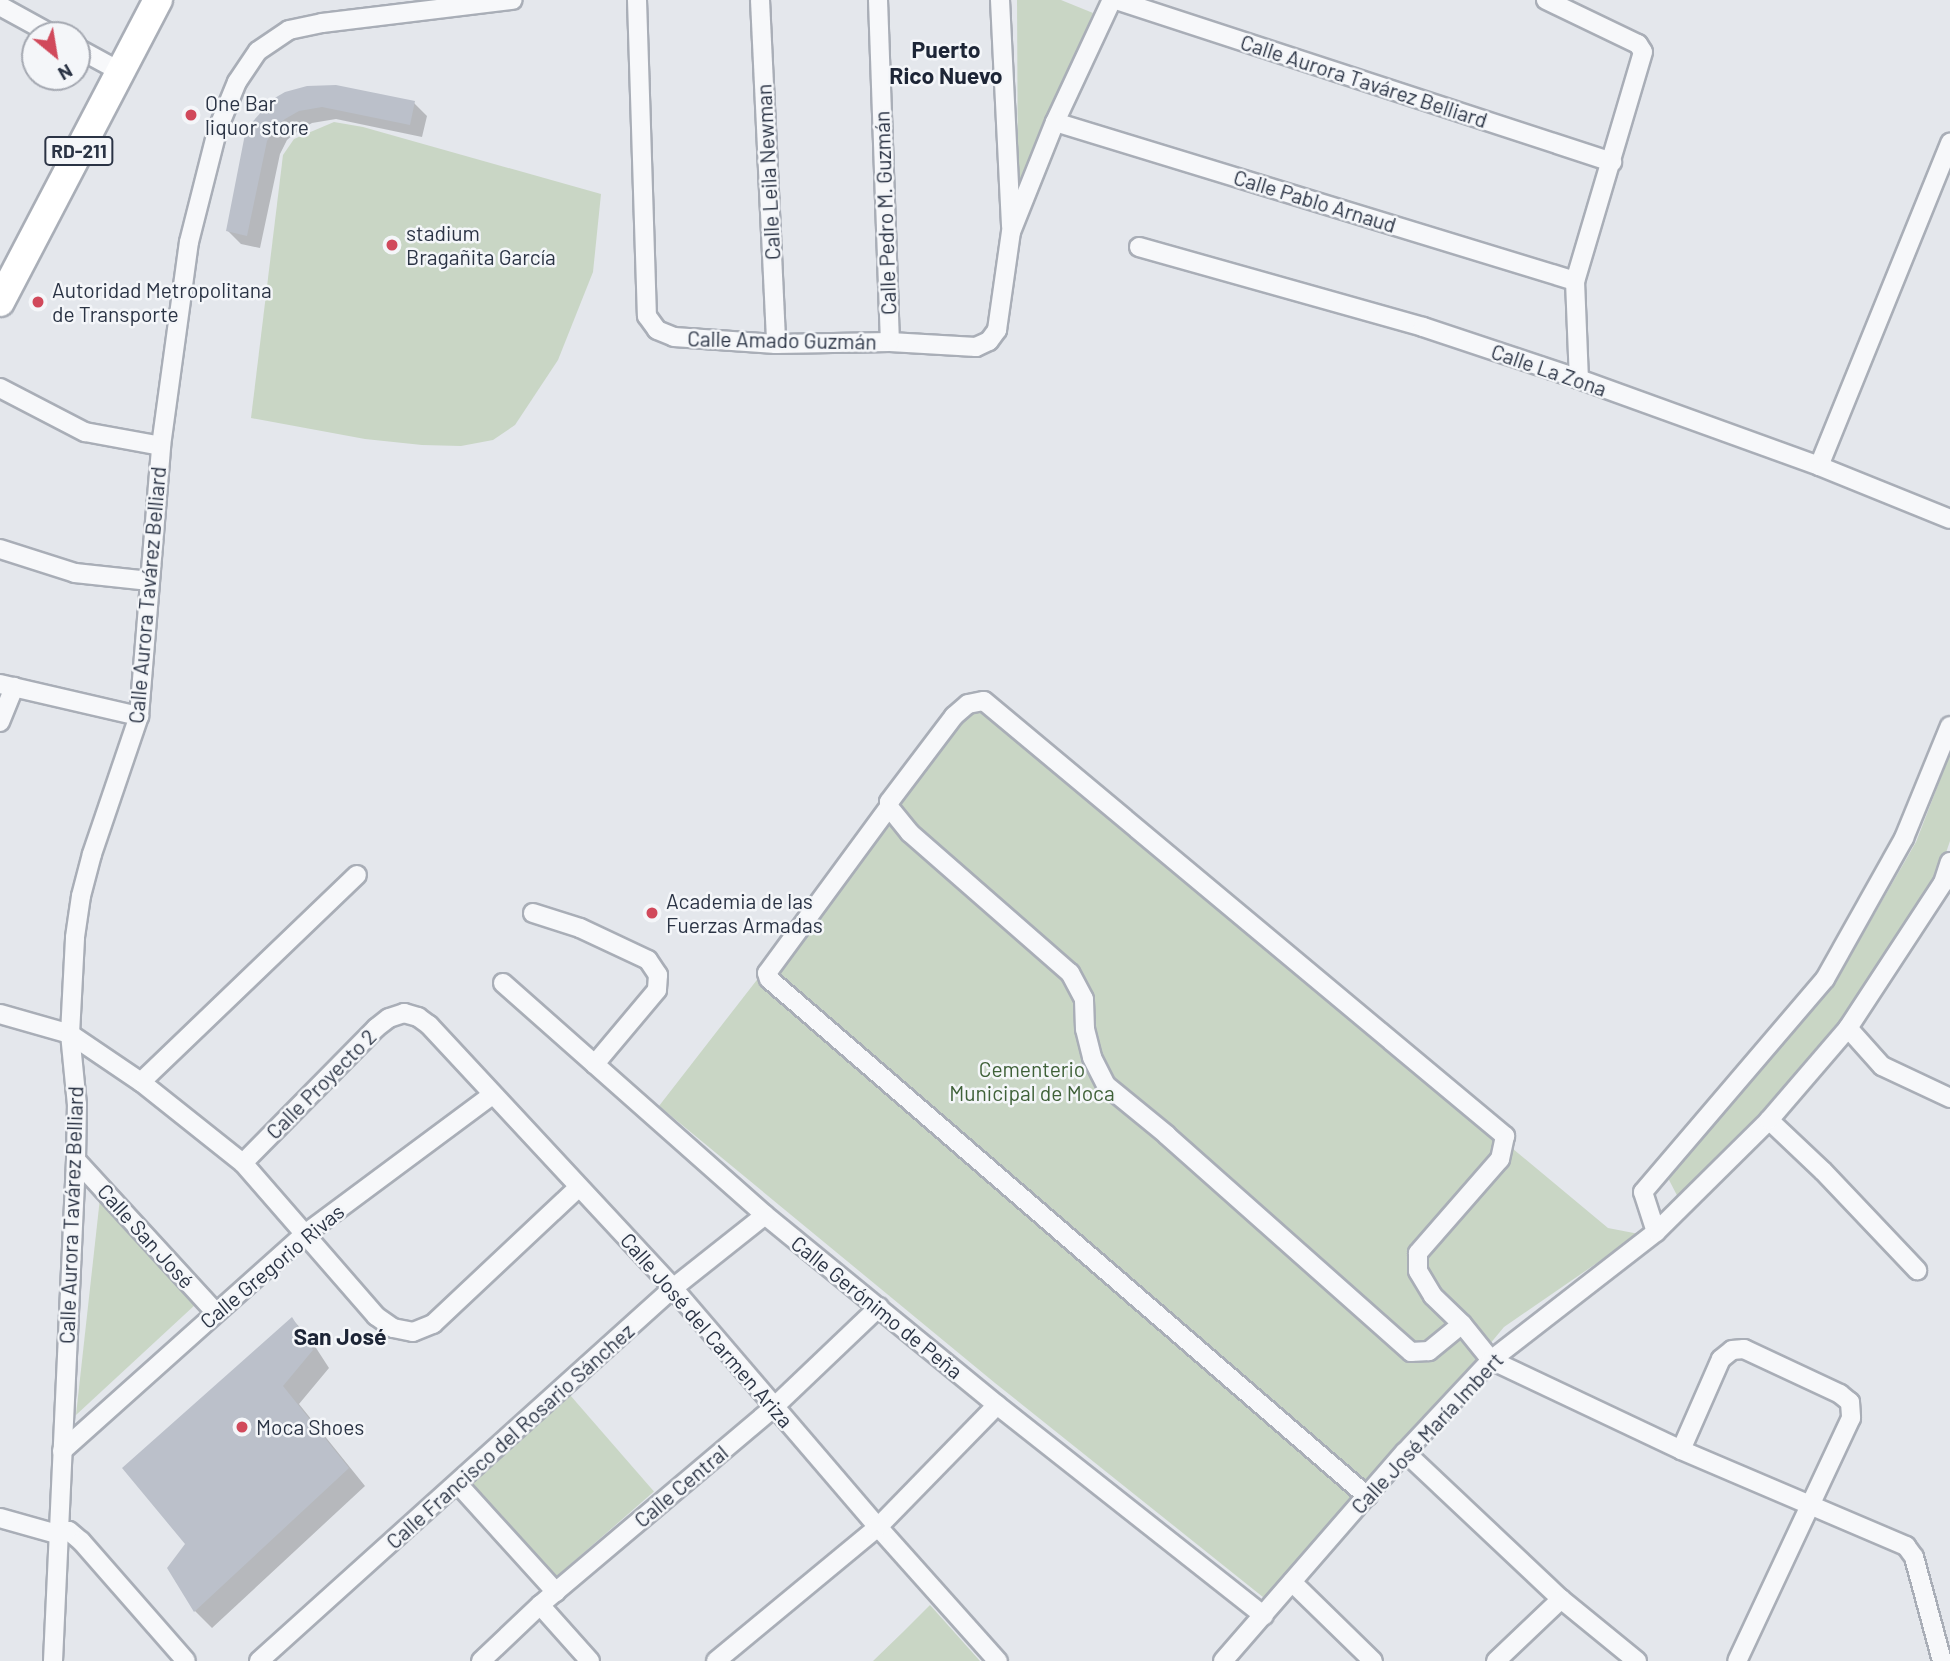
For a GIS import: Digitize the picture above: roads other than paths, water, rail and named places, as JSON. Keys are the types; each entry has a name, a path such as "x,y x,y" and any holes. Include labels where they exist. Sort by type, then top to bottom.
{"main road":[{"name":"RD-211","path":"0,302 158,0"}],"street":[{"name":"Calle Aurora Tavárez Belliard","path":"53,1661 76,1160 77,1105 70,1034 81,896 92,854 139,716 161,446 189,242 217,131 237,82 258,51 289,30 322,23 513,0"},
{"name":"Calle Amado Guzmán","path":"637,0 647,316 657,330 674,337 776,344 890,342 976,347 989,341 997,330 1011,232"},
{"name":"Calle Leila Newman","path":"760,0 776,344"},
{"name":"Calle Pedro M. Guzmán","path":"878,0 890,342"},
{"path":"1000,0 1011,232"},
{"path":"1011,232 1055,122 1114,0"},
{"name":"Calle Aurora Tavárez Belliard","path":"1114,0 1612,162"},
{"path":"1546,0 1638,44 1643,52 1575,281 1579,379"},
{"path":"0,6 27,21"},
{"path":"91,56 121,72"},
{"name":"Calle Pablo Arnaud","path":"1055,122 1575,281"},
{"path":"1819,466 1950,143"},
{"name":"Calle La Zona","path":"1139,247 1423,327 1579,379 1819,466 1950,519"},
{"path":"0,388 85,432 161,446"},
{"path":"0,549 75,573 150,581"},
{"path":"0,722 7,686 139,716"},
{"path":"1367,1496 769,979 767,973 889,807 889,802 954,716 968,704 984,701 1505,1136 1500,1159 1418,1253 1418,1271 1433,1296 1462,1324 1491,1360 1681,1450 1906,1546 1914,1557 1940,1660"},
{"path":"1656,1232 1643,1192 1825,979 1905,838 1950,726"},
{"path":"889,807 910,834 1070,973 1084,999 1085,1029 1092,1057 1106,1085 1167,1135 1411,1352 1429,1351 1462,1324"},
{"name":"Calle José María Imbert","path":"1223,1661 1405,1452 1491,1360 1656,1232 1769,1120 1848,1028 1943,883 1950,862"},
{"path":"141,1082 358,876"},
{"path":"533,913 580,928 648,960 658,975 657,990 595,1064"},
{"name":"Calle Gerónimo de Peña","path":"503,983 765,1215 997,1405 1264,1616"},
{"name":"Calle José del Carmen Ariza","path":"404,1013 418,1017 429,1025 673,1289 878,1527 998,1661"},
{"name":"Calle Proyecto 2","path":"243,1163 376,1028 389,1018 404,1013"},
{"path":"0,1014 70,1034 141,1082 243,1163 376,1316 393,1328 413,1332 433,1324 579,1188"},
{"path":"1848,1028 1882,1066 1950,1098"},
{"name":"Calle Gregorio Rivas","path":"62,1451 305,1234 492,1095"},
{"path":"1769,1120 1823,1171 1917,1270"},
{"name":"Calle San José","path":"76,1160 216,1313"},
{"name":"Calle Francisco del Rosario Sánchez","path":"259,1661 673,1289 765,1215"},
{"name":"Calle Central","path":"481,1661 540,1605 774,1406 879,1307"},
{"path":"1681,1450 1721,1359 1731,1350 1744,1349 1840,1394 1850,1402 1851,1418 1807,1506 1737,1661"},
{"path":"716,1661 878,1527 997,1405"},
{"path":"1405,1452 1561,1598 1637,1661"},
{"path":"458,1484 556,1592"},
{"path":"0,1518 57,1534 69,1531 81,1541 186,1661"},
{"path":"1292,1582 1373,1661"},
{"path":"1496,1661 1561,1598"},
{"path":"540,1605 590,1661"}],"place":[{"name":"One Bar liquor store","path":"191,115"},
{"name":"stadium Bragañita García","path":"392,245"},
{"name":"Autoridad Metropolitana de Transporte","path":"38,302"},
{"name":"Academia de las Fuerzas Armadas","path":"652,913"},
{"name":"Moca Shoes","path":"242,1427"}],"district":[{"name":"Puerto Rico Nuevo","path":"946,62"},
{"name":"San José","path":"340,1336"}],"park label":[{"name":"Cementerio Municipal de Moca","path":"1032,1081"}]}
